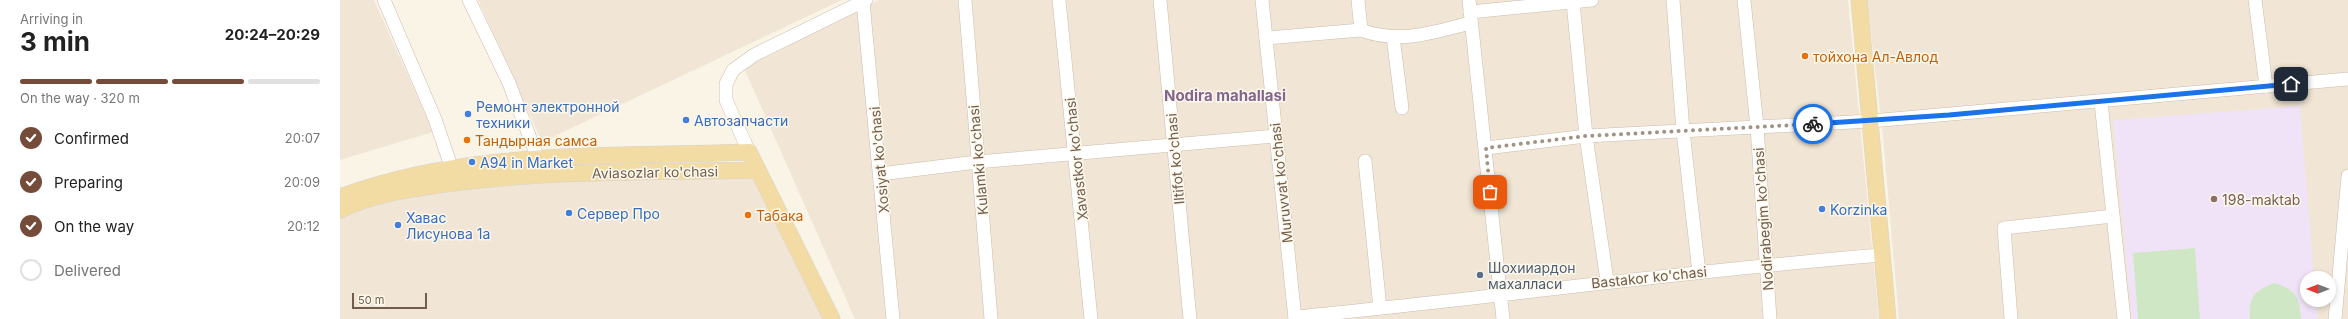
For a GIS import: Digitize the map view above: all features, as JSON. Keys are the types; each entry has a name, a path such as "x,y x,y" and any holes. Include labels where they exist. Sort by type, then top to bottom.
{"main road":[{"path":"1859,0 1888,319"},
{"name":"Aviasozlar ko'chasi","path":"340,197 374,185 453,176 538,167 749,152"},
{"path":"749,152 832,319"},
{"name":"Aviasozlar ko'chasi","path":"538,167 757,170"},
{"name":"Aviasozlar ko'chasi","path":"340,210 376,196 453,176"}],"street":[{"path":"384,0 435,119 453,176"},
{"path":"469,0 509,83 538,167"},
{"name":"Kulamki ko'chasi","path":"966,0 977,162 991,319"},
{"name":"Xavastkor ko'chasi","path":"1060,0 1092,319"},
{"name":"Iltifot ko'chasi","path":"1160,0 1190,319"},
{"name":"Muruvvat ko'chasi","path":"1262,0 1295,318"},
{"path":"1358,0 1361,30"},
{"path":"1266,38 1361,30 1375,36 1393,37 1426,35 1470,12 1592,0"},
{"path":"1673,0 1683,131 1699,273"},
{"name":"Nodirabegim ko'chasi","path":"1744,0 1757,127 1765,265 1770,319"},
{"path":"2255,0 2266,86"},
{"path":"749,152 726,100 726,84 731,73 754,55 865,1"},
{"name":"Xosiyat ko'chasi","path":"865,1 893,319"},
{"path":"1573,2 1586,136 1606,281"},
{"path":"1470,12 1486,148 1503,319"},
{"path":"1393,37 1402,108"},
{"path":"1486,148 1586,136 1871,121 2101,102 2348,79"},
{"path":"2101,102 2124,319"},
{"path":"880,174 977,162 1276,136"},
{"path":"1364,161 1380,308"},
{"path":"2335,319 2348,176"},
{"path":"2011,319 2004,228 2113,216"},
{"name":"Bastakor ko'chasi","path":"1295,318 1380,308 1396,313 1501,294 1606,281 1881,255"}],"shaded area":[{"path":"340,0 374,0 433,132 340,160"},
{"path":"478,0 842,0 542,142"},
{"path":"879,0 1848,0 1879,319 855,319 744,68"},
{"path":"1867,0 2348,0 2348,319 1899,319 1883,137"},
{"name":"198-maktab","path":"2300,106 2313,271 2300,271 2300,307 2317,307 2318,319 2132,319 2113,120"},
{"path":"757,170 832,319 340,319 340,210 419,188"}],"green space":[{"path":"2195,248 2200,319 2138,319 2133,253"},
{"path":"2274,283 2288,288 2295,295 2298,300 2301,319 2250,319 2251,300 2257,292"}],"way so far":[{"path":"1490,192 1486,148 1586,136 1813,124"}],"place":[{"name":"тойхона Ал-Авлод","path":"1805,56"},
{"name":"Ремонт электронной техники","path":"468,114"},
{"name":"Автозапчасти","path":"686,120"},
{"name":"Тандырная самса","path":"467,140"},
{"name":"A94 in Market","path":"472,162"},
{"name":"198-maktab","path":"2214,199"},
{"name":"Korzinka","path":"1822,209"},
{"name":"Сервер Про","path":"569,213"},
{"name":"Табака","path":"748,215"},
{"name":"Хавас Лисунова 1а","path":"398,225"},
{"name":"Шохииардон махалласи","path":"1480,275"}],"district":[{"name":"Nodira mahallasi","path":"1225,95"}],"route":[{"path":"1813,124 1949,115 2291,84"}]}
